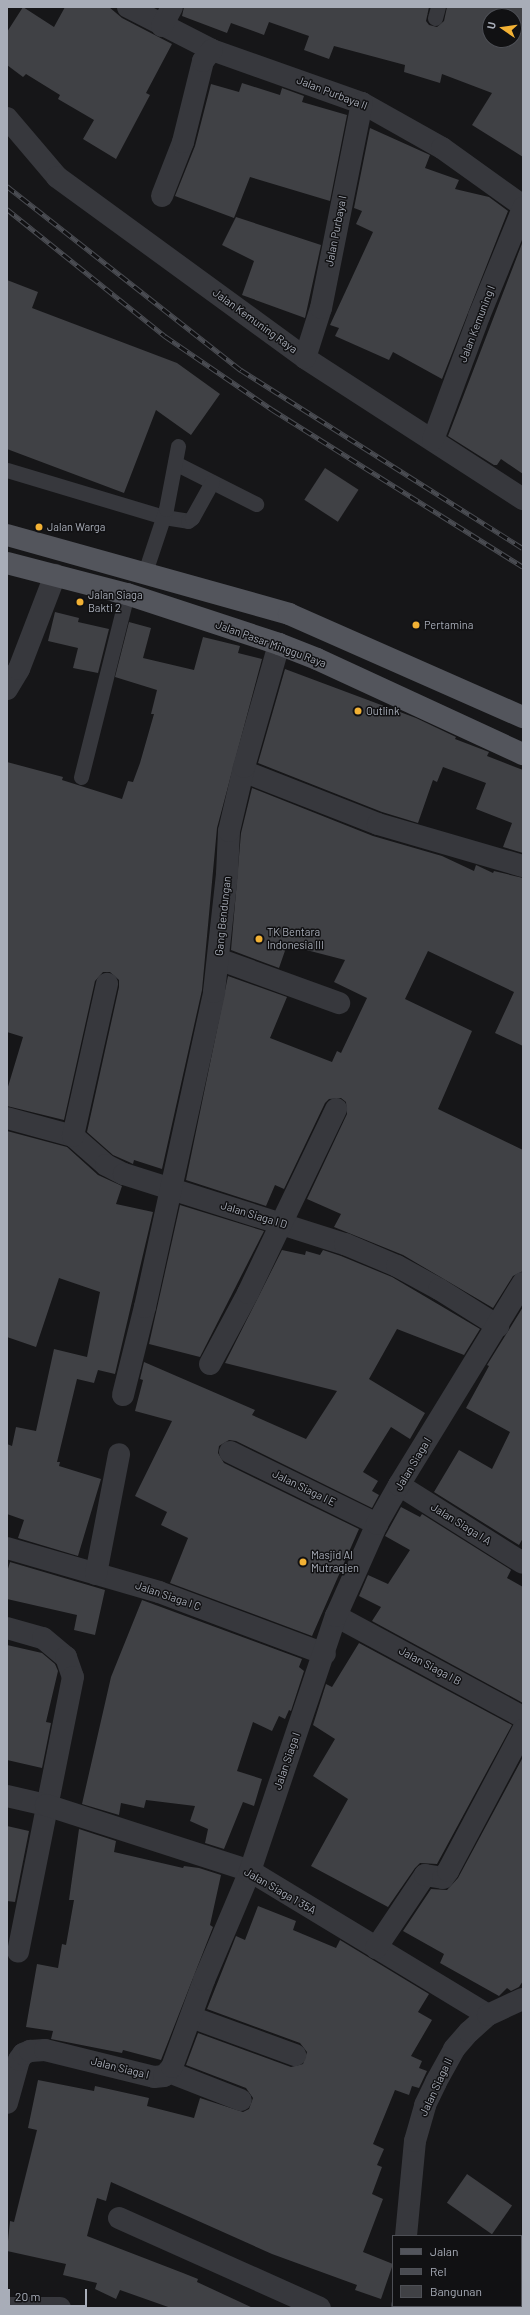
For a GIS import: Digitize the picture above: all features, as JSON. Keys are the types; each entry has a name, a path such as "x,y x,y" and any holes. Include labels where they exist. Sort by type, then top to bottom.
{"main road":[{"path":"7,535 145,572 306,620 523,717"},
{"name":"Jalan Pasar Minggu Raya","path":"7,563 127,594 279,644 317,659 523,754"}],"street":[{"name":"Jalan Purbaya II","path":"128,7 162,26 212,50 362,103 442,148 523,207"},
{"path":"162,26 172,7"},
{"path":"162,196 183,142 203,60 212,50"},
{"name":"Jalan Purbaya I","path":"305,358 321,308 362,103"},
{"name":"Jalan Kemuning Raya","path":"7,118 57,177 305,358 523,499"},
{"name":"Jalan Kemuning I","path":"433,440 479,316 523,207"},
{"path":"11,681 55,576"},
{"name":"Gang Bendungan","path":"123,1395 214,992 229,831 243,769 279,644"},
{"path":"243,769 378,824 523,866"},
{"path":"218,959 339,1003"},
{"path":"73,1136 107,984"},
{"path":"210,1364 248,1293 336,1109"},
{"name":"Jalan Siaga I D","path":"7,1118 73,1136 112,1169 170,1189 345,1244 396,1266 439,1289 498,1326"},
{"name":"Jalan Siaga I","path":"7,2103 19,2060 23,2054 30,2051 45,2050 154,2077 164,2076 169,2072 250,1871 325,1654 336,1616 378,1524 399,1485 523,1283"},
{"name":"Jalan Siaga I E","path":"230,1452 378,1524"},
{"path":"96,1574 119,1454"},
{"name":"Jalan Siaga I A","path":"399,1485 523,1563"},
{"name":"Jalan Siaga I C","path":"7,1548 159,1592 325,1654"},
{"name":"Jalan Siaga I B","path":"336,1616 523,1717"},
{"path":"7,1628 43,1638 66,1657 73,1677 46,1805 18,1952"},
{"path":"376,1948 425,1875 443,1878 448,1872 523,1730"},
{"name":"Jalan Siaga 1 35A","path":"7,1796 46,1805 250,1871 488,2015"},
{"name":"Jalan Siaga II","path":"406,2235 415,2141 425,2105 454,2049 488,2015 523,1999"},
{"path":"191,2016 295,2056"},
{"path":"169,2072 242,2100"},
{"path":"119,2218 320,2308"},
{"path":"7,2308 60,2308"}],"lane":[{"path":"145,572 164,517 178,446"},
{"path":"175,463 256,504"},
{"path":"7,470 164,517 188,521 192,518 212,482"},
{"path":"81,777 127,594"}],"building":[{"path":"23,7 54,27 65,7 109,7 122,18 172,44 146,93 150,95 116,159 83,139 94,120 58,99 60,95 26,74 23,77 7,65 7,32"},
{"path":"184,7 429,7 426,21 429,25 437,27 444,21 447,7 523,7 523,157 472,125 492,93 442,74 440,83 404,72 405,65 334,46 329,59 304,50 309,36 269,22 264,35 231,23 227,33 182,16"},
{"path":"242,83 280,95 282,88 304,96 302,102 347,115 330,201 250,177 234,218 175,196 195,146 211,84 239,92"},
{"path":"370,128 430,155 425,168 459,180 455,189 489,197 508,211 442,379 393,352 389,360 335,336 339,328 330,325 373,232 356,224 362,211 354,208"},
{"path":"236,217 321,245 305,318 242,295 254,261 222,245"},
{"path":"523,241 523,474 501,459 497,465 494,465 448,436"},
{"path":"7,280 38,292 32,308 177,363 220,394 191,435 156,410 124,493 7,449"},
{"path":"325,468 359,490 338,522 304,500"},
{"path":"55,612 79,618 78,622 109,629 98,673 73,668 78,648 48,641"},
{"path":"129,622 151,628 143,658 194,670 203,637 240,646 238,653 262,659 217,828 202,990 162,1169 134,1160 133,1164 113,1155 87,1132 119,987 119,980 110,972 103,972 95,981 64,1120 7,1106 7,1090 23,1037 7,1032 7,762 63,777 62,780 122,799 128,781 133,782 140,763 154,714 151,714 157,690 115,677"},
{"path":"285,669 416,718 456,737 455,739 489,752 487,756 523,770 523,853 503,847 512,823 476,809 486,783 443,767 437,782 433,780 418,823 382,812 258,763"},
{"path":"252,788 373,836 442,856 474,871 476,865 493,873 494,871 523,878 523,1046 495,1033 514,992 428,951 405,999 472,1031 438,1109 523,1150 523,1271 513,1276 493,1308 403,1255 334,1227 341,1214 307,1199 347,1114 346,1102 341,1098 329,1099 325,1103 284,1189 275,1185 266,1206 186,1180 228,976 287,997 270,1038 332,1062 337,1051 341,1053 367,998 334,982 345,960 287,945 279,968 231,950 241,833"},
{"path":"7,1131 67,1147 98,1175 122,1186 116,1204 153,1212 115,1374 98,1370 94,1383 77,1379 57,1462 60,1462 59,1466 101,1479 78,1556 18,1538 24,1520 7,1514 7,1444 12,1446 16,1427 36,1431 54,1349 87,1357 100,1292 59,1278 36,1347 7,1337"},
{"path":"180,1205 264,1231 200,1357 149,1344"},
{"path":"282,1250 305,1255 306,1251 320,1255 323,1250 341,1256 392,1277 480,1329 464,1355 397,1329 369,1379 425,1413 410,1439 391,1427 363,1472 378,1481 372,1491 379,1495 372,1508 236,1441 229,1440 219,1446 218,1453 224,1463 359,1529 312,1636 170,1583 188,1538 161,1525 167,1512 135,1496 172,1421 135,1411 143,1380 140,1379 144,1362 255,1410 252,1415 306,1439 337,1391 225,1363"},
{"path":"523,1307 523,1538 519,1545 434,1492 459,1450 492,1469 510,1432 466,1408 489,1366 487,1365"},
{"path":"401,1507 420,1517 422,1514 511,1570 507,1578 523,1587 523,1703 372,1621 381,1607 359,1596 368,1575 388,1584 410,1550 385,1536"},
{"path":"10,1562 105,1590 95,1635 74,1630 77,1615 7,1599 7,1572"},
{"path":"142,1600 302,1659 299,1667 304,1671 291,1711 289,1710 285,1719 279,1716 272,1731 253,1722 237,1771 262,1779 254,1806 243,1802 224,1849 205,1843 208,1829 190,1821 195,1806 146,1800 144,1808 121,1803 119,1815 82,1804 111,1677"},
{"path":"359,1643 512,1725 437,1864 420,1863 388,1907 311,1866 348,1799 313,1776 335,1739 313,1725 326,1684 332,1687"},
{"path":"7,1645 42,1653 55,1664 58,1671 46,1722 51,1723 42,1768 7,1760"},
{"path":"523,1757 523,1981 519,1987 511,1991 507,1988 499,1996 440,1963 444,1954 403,1931 431,1889 447,1890 458,1878"},
{"path":"7,1826 29,1831 15,1902 7,1901"},
{"path":"79,1829 116,1841 114,1852 183,1868 184,1866 199,1868 221,1875 210,1925 213,1927 161,2060 123,2050 122,2053 51,2039 53,2031 26,2027 37,1964 58,1968 62,1944 66,1945 74,1900 69,1900"},
{"path":"258,1906 296,1921 293,1930 336,1948 340,1940 429,1994 418,2012 432,2020 411,2056 422,2061 419,2068 427,2071 419,2088 412,2086 409,2095 395,2090 373,2144 384,2149 377,2165 382,2167 372,2194 383,2199 363,2252 392,2264 381,2299 355,2290 357,2285 272,2254 111,2182 106,2201 97,2198 87,2236 198,2279 197,2282 253,2308 171,2308 120,2290 116,2299 95,2289 97,2283 63,2275 66,2264 7,2251 10,2221 14,2222 37,2130 28,2128 38,2080 94,2091 95,2086 149,2098 147,2106 194,2118 200,2098 243,2112 249,2109 253,2098 246,2088 186,2065 198,2033 291,2067 303,2064 307,2052 300,2043 207,2009 236,1936 245,1940"},
{"path":"467,2174 512,2206 492,2234 447,2203"}],"railway":[{"path":"7,186 241,370 523,548"},
{"path":"7,209 165,336 273,410 523,567"}],"place":[{"name":"Jalan Warga","path":"39,527"},
{"name":"Jalan Siaga Bakti 2","path":"80,602"},
{"name":"Pertamina","path":"416,625"},
{"name":"Outlink","path":"358,711"},
{"name":"TK Bentara Indonesia III","path":"259,939"},
{"name":"Masjid Al Mutraqien","path":"303,1562"}]}
